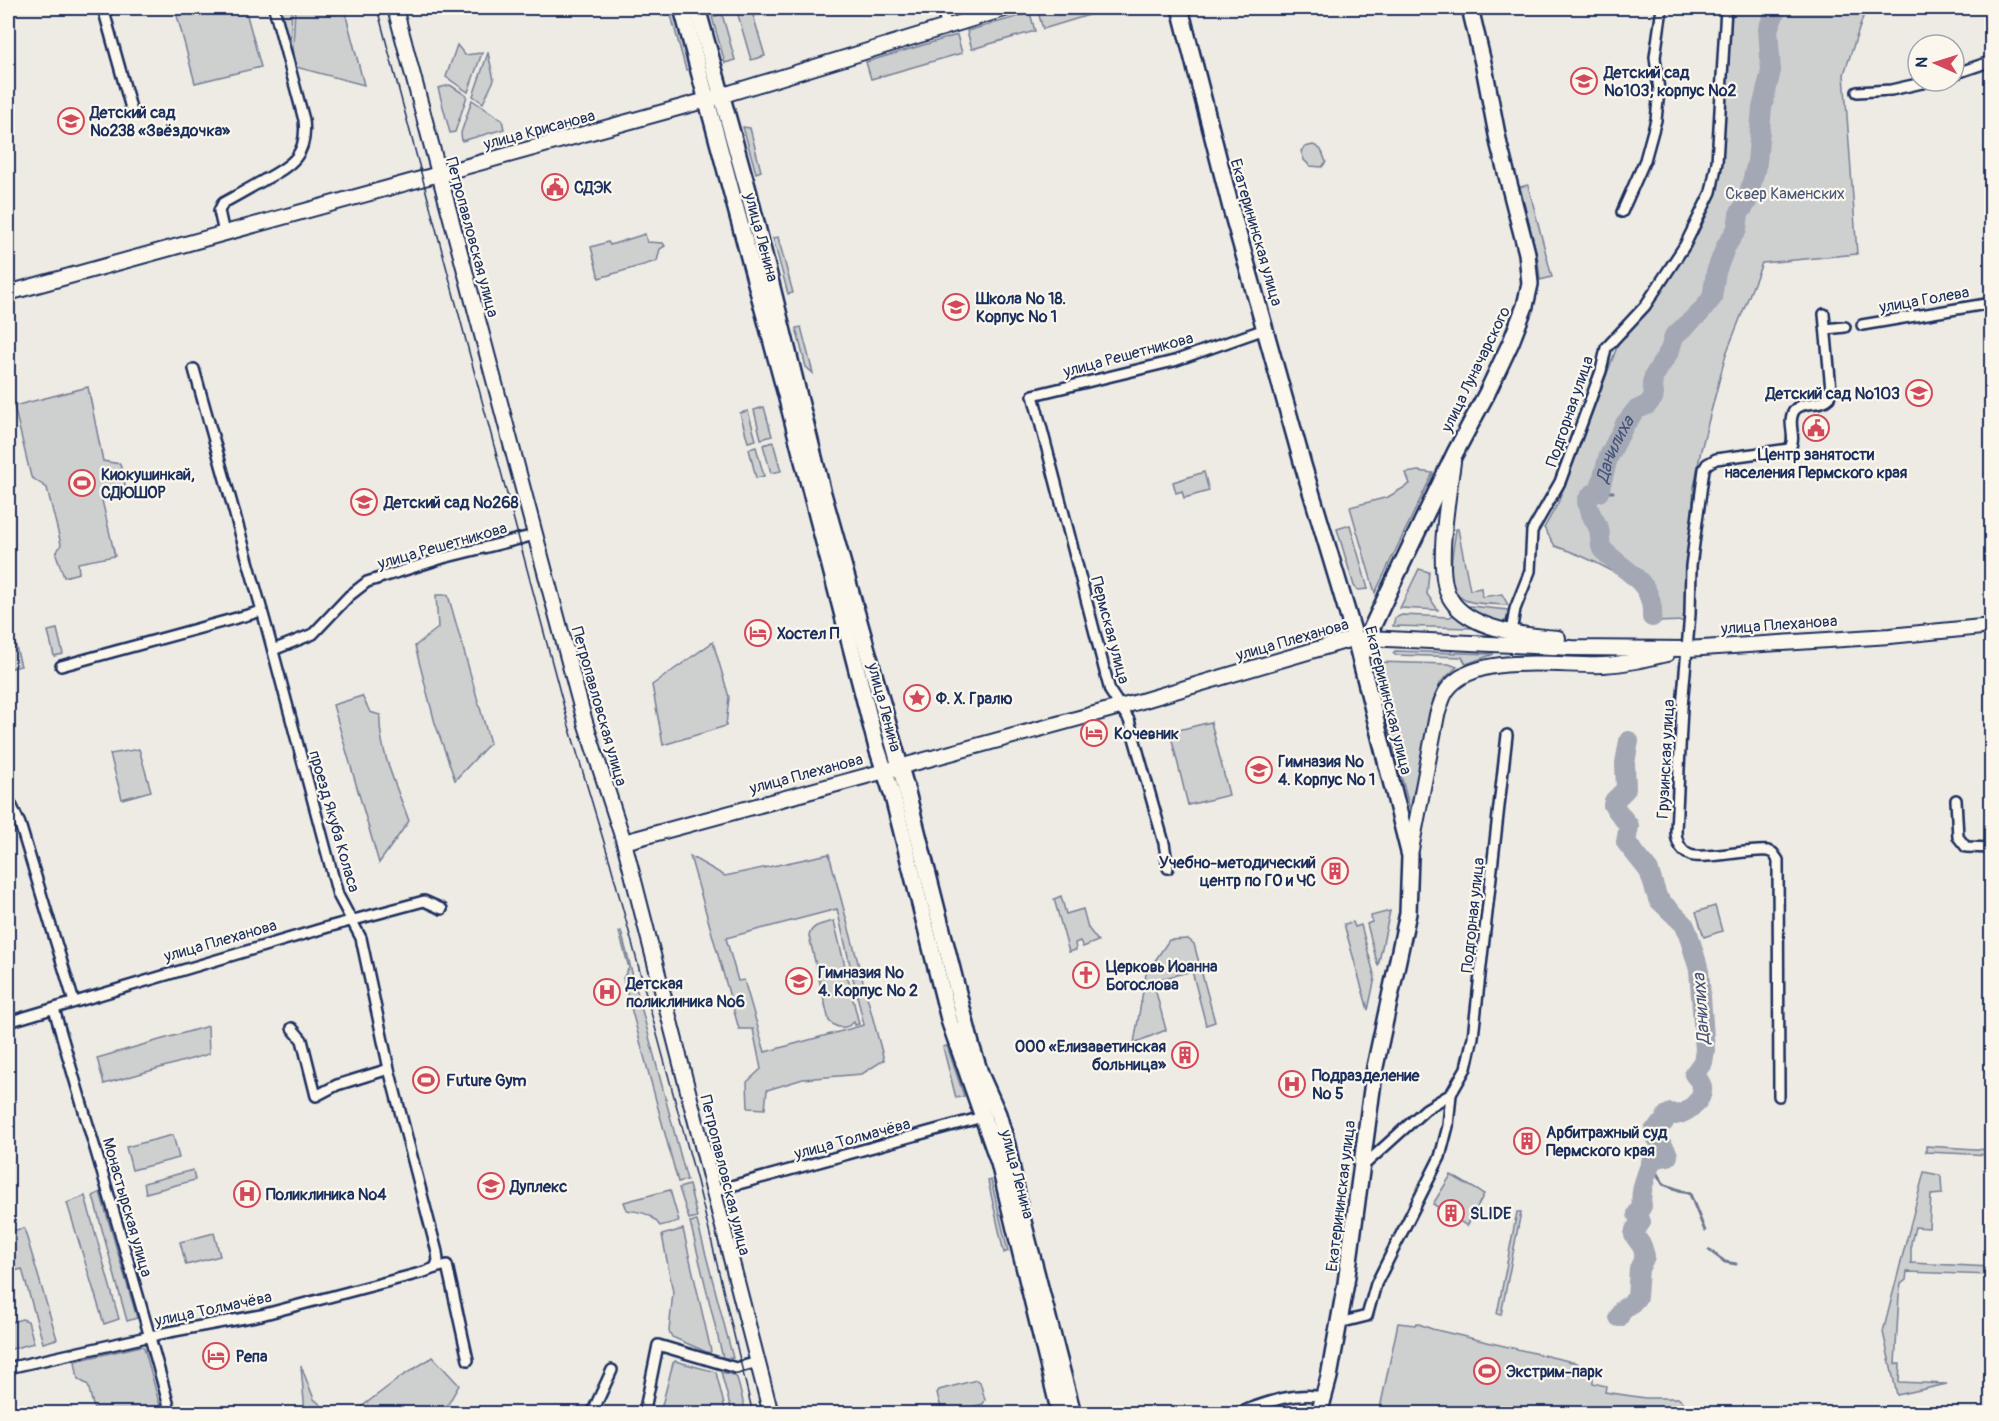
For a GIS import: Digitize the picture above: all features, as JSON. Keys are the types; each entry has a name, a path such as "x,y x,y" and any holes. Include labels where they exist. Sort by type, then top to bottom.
{"main road":[{"name":"Петропавловская улица","path":"395,8 585,722 624,842 771,1413"},
{"name":"улица Ленина","path":"682,8 714,98"},
{"name":"улица Ленина","path":"697,8 714,98 788,403 877,748 892,768 951,1023 990,1116 1007,1145 1022,1214 1073,1413"},
{"name":"улица Крисанова","path":"8,293 714,98 946,25 1008,8"},
{"name":"Екатерининская улица","path":"1180,8 1229,201 1303,465 1361,638 1361,660 1410,856 1408,913 1372,1083 1349,1266 1319,1413"},
{"name":"улица Луначарского","path":"1361,638 1487,393 1525,306 1530,276 1527,253 1499,145 1470,8"},
{"path":"1455,453 1443,564 1446,590 1453,603 1467,615 1484,624 1511,632 1555,638 1687,645"},
{"name":"улица Плеханова","path":"624,842 1120,707 1361,638 1572,648 1687,645 1771,636 1842,638 1890,636 1992,626"},
{"path":"1410,856 1437,715 1444,695 1456,681 1481,670 1506,664 1604,665 1638,661 1687,645"},
{"name":"улица Ленина","path":"990,1116 999,1163 1060,1413"}],"street":[{"path":"103,8 132,112"},
{"path":"224,233 219,211 223,203 291,165 300,153 306,136 304,120 274,8"},
{"path":"941,8 946,25"},
{"path":"1622,212 1646,160 1656,120 1659,91 1655,57 1662,8"},
{"name":"Подгорная улица","path":"1511,632 1515,609 1530,571 1532,531 1560,482 1598,378 1606,348 1633,320 1669,271 1699,218 1714,184 1726,8"},
{"path":"1966,70 1992,61"},
{"path":"1857,92 1906,87"},
{"name":"улица Голева","path":"1862,325 1992,303"},
{"path":"1824,314 1826,329 1845,327"},
{"name":"улица Решетникова","path":"1033,395 1174,361 1265,329"},
{"name":"Грузинская улица","path":"1779,1096 1778,860 1773,853 1760,850 1694,856 1682,849 1676,837 1690,566 1703,472 1710,461 1789,449 1792,444 1791,418 1795,410 1801,406 1824,403 1829,398 1831,390 1826,329"},
{"name":"проезд Якуба Коласа","path":"194,369 273,650 338,895 360,938 389,1069 437,1252 438,1261 435,1268"},
{"name":"Пермская улица","path":"1033,395 1110,691 1129,720 1164,843 1168,868"},
{"name":"улица Решетникова","path":"273,650 313,634 349,596 367,582 443,558 535,535"},
{"path":"61,666 262,611"},
{"name":"Подгорная улица","path":"1339,1323 1367,1316 1376,1284 1440,1157 1448,1126 1451,1094 1466,1068 1472,1049 1507,735"},
{"path":"8,798 20,824 74,1002"},
{"path":"1956,800 1958,837 1966,847 1992,848"},
{"name":"улица Плеханова","path":"8,1022 424,901 442,909"},
{"name":"Монастырская улица","path":"54,1009 113,1206 171,1413"},
{"path":"292,1028 302,1040 316,1096 338,1085 389,1069"},
{"path":"1362,1167 1426,1108 1451,1094"},
{"name":"улица Толмачёва","path":"713,1191 990,1116"},
{"path":"435,1268 447,1265 468,1360"},
{"name":"улица Толмачёва","path":"8,1368 261,1315 435,1268"},
{"path":"644,1413 658,1345 736,1368 758,1362"},
{"path":"593,1411 612,1370"},
{"path":"1235,1413 1273,1400 1305,1394 1323,1397"}],"green space":[{"path":"175,8 245,8 261,67 195,83"},
{"path":"278,8 292,8 290,51"},
{"path":"295,8 344,8 364,85 292,66"},
{"path":"669,8 676,8 692,68 686,70"},
{"path":"736,8 751,8 765,56 751,60"},
{"path":"1051,8 1109,9 1043,29 1038,12"},
{"name":"Сквер Каменских","path":"1732,8 1866,8 1844,74 1857,254 1762,263 1726,354 1701,450 1694,487 1684,621 1655,622 1653,600 1607,568 1555,546 1544,528 1558,503 1620,339 1627,336 1626,332 1645,312 1689,246 1718,183 1722,166"},
{"path":"1030,13 1035,31 972,49 967,31"},
{"path":"722,14 735,60 725,63 712,17"},
{"path":"957,35 962,53 871,79 866,62"},
{"path":"457,45 465,55 482,53 468,92 446,77"},
{"path":"488,53 494,80 483,103 473,96"},
{"path":"450,85 467,96 455,132 450,133 438,88"},
{"path":"472,100 502,120 504,129 462,141 461,133"},
{"path":"743,127 750,128 761,171 756,173"},
{"path":"1313,145 1323,153 1326,162 1322,167 1310,166 1304,160 1301,151"},
{"path":"1528,185 1552,277 1540,280 1538,260 1520,187"},
{"path":"645,234 647,242 663,243 665,246 660,249 657,261 599,278 591,247 608,242 610,245"},
{"path":"778,237 793,293 788,294 773,238"},
{"path":"801,327 813,373 806,367 796,328"},
{"name":"Киокушинкай, СДЮШОР","path":"88,387 103,461 120,464 126,489 101,496 115,556 78,563 79,573 64,577 56,554 61,544 47,488 31,477 14,406"},
{"path":"764,407 772,436 761,439 754,410"},
{"path":"748,411 756,440 748,442 740,413"},
{"path":"773,442 781,471 771,473 763,445"},
{"path":"756,447 764,476 756,478 749,449"},
{"path":"1418,471 1433,473 1375,593 1350,507 1388,497 1410,484 1406,473"},
{"path":"1204,472 1209,491 1184,498 1182,491 1176,493 1173,482"},
{"path":"1350,525 1368,589 1358,590 1354,586 1337,529"},
{"path":"1456,529 1458,529 1470,590 1481,588 1482,597 1502,594 1508,605 1475,603 1458,595 1454,587 1451,568"},
{"path":"1419,569 1429,572 1427,594 1438,610 1400,608"},
{"path":"436,595 448,595 490,743 455,780 435,723 415,646 438,628"},
{"path":"1463,607 1508,610 1508,618 1504,622 1497,623"},
{"path":"1456,614 1471,628 1393,626 1395,618 1402,615 1450,617"},
{"path":"57,629 63,654 54,656 48,631"},
{"path":"713,642 729,697 726,726 663,745 652,685"},
{"path":"15,643 21,666 8,669 8,645"},
{"path":"1395,651 1494,654 1466,664 1462,657 1395,655 1393,653"},
{"path":"1375,662 1449,664 1457,667 1441,682 1433,700 1413,821 1381,700"},
{"path":"362,696 370,712 380,715 385,755 409,821 379,863 333,705"},
{"path":"1211,722 1229,795 1188,805 1170,732"},
{"path":"139,749 151,791 122,799 110,754"},
{"path":"829,854 884,1060 862,1074 803,1079 767,1090 765,1109 748,1108 747,1082 761,1069 753,1029 739,1029 690,856 725,876","holes":["837,909 864,1025 765,1052 744,980 738,981 726,938"]},
{"path":"1061,896 1066,914 1083,909 1088,928 1098,941 1083,947 1080,941 1075,943 1076,950 1069,952 1054,899"},
{"path":"1715,906 1722,931 1704,937 1696,912"},
{"path":"1390,911 1378,966 1367,924 1372,922 1371,916"},
{"path":"834,921 859,1024 855,1025 854,1022 844,1027 835,1026 829,1021 809,936 815,927"},
{"path":"1353,922 1355,927 1361,925 1375,978 1368,1010 1344,924"},
{"path":"621,931 687,1180 678,1182 623,978 629,968 619,932"},
{"path":"1188,939 1194,944 1215,1022 1206,1025 1192,971 1153,981 1166,1030 1134,1043 1146,974 1169,940"},
{"path":"208,1026 209,1054 104,1084 97,1058"},
{"path":"947,1046 964,1096 956,1098 943,1047"},
{"path":"173,1135 179,1158 132,1170 126,1147"},
{"path":"1926,1146 1991,1150 1991,1155 1926,1152"},
{"path":"193,1170 195,1180 146,1193 144,1183"},
{"path":"1924,1172 1941,1177 1942,1194 1931,1195 1929,1228 1915,1227 1911,1243 1911,1263 1991,1267 1991,1275 1907,1272 1899,1295 1895,1364 1900,1364 1899,1382 1947,1384 1897,1395 1883,1332"},
{"path":"1451,1175 1484,1194 1467,1226 1433,1204"},
{"path":"991,1180 1008,1251 1004,1253 988,1181"},
{"path":"689,1185 697,1217 689,1219 679,1188"},
{"path":"670,1190 679,1221 660,1226 649,1216 627,1210 624,1202"},
{"path":"100,1192 137,1318 127,1321 93,1196"},
{"path":"85,1196 119,1319 104,1324 67,1203"},
{"path":"1517,1212 1521,1212 1501,1315 1497,1314"},
{"path":"697,1221 733,1358 723,1358 690,1222"},
{"path":"24,1228 57,1339 43,1343 22,1269 8,1273 8,1232"},
{"path":"683,1229 711,1351 709,1353 672,1337 669,1331 673,1292 662,1235"},
{"path":"214,1233 220,1256 186,1265 180,1242"},
{"path":"22,1319 28,1321 34,1343 8,1350 8,1323"},
{"name":"Экстрим-парк","path":"1398,1323 1415,1325 1416,1323 1432,1329 1577,1363 1593,1378 1593,1383 1606,1386 1605,1392 1645,1398 1678,1398 1695,1413 1379,1413"},
{"path":"144,1347 162,1413 95,1413 88,1385 78,1379 75,1361"},
{"path":"433,1357 459,1385 443,1413 343,1413 357,1410 402,1376"},
{"path":"675,1361 716,1372 726,1413 660,1413"},
{"path":"301,1366 314,1399 330,1413 305,1413"},
{"path":"721,1372 737,1378 746,1413 732,1413"},
{"path":"976,1380 980,1382 985,1400 983,1404 947,1413 942,1412 937,1393 939,1390"}],"waterway":[{"name":"Данилиха","path":"1652,617 1651,604 1643,586 1602,549 1599,529 1587,501 1592,494 1599,492 1608,458 1625,424 1636,410 1647,405 1653,398 1654,376 1670,350 1674,336 1700,313 1712,298 1716,272 1726,246 1737,229 1739,214 1747,202 1757,162 1762,108 1771,71 1768,29 1777,8"},
{"path":"1599,492 1613,492"},
{"name":"Данилиха","path":"1619,1317 1623,1309 1637,1297 1639,1269 1645,1256 1642,1246 1634,1235 1641,1222 1637,1214 1642,1206 1644,1182 1652,1159 1668,1156 1654,1131 1664,1122 1667,1115 1680,1114 1690,1109 1698,1101 1702,1087 1694,1074 1703,1062 1705,1050 1699,970 1688,933 1684,924 1658,899 1649,871 1626,842 1629,826 1613,805 1626,789 1625,763 1629,741"},
{"path":"1650,1166 1663,1184 1690,1194 1705,1231"},
{"path":"1709,1250 1725,1262 1736,1264"}],"tram line":[{"path":"377,8 569,726 610,862 697,1181 753,1414"}],"place":[{"name":"Детский сад №103, корпус №2","path":"1584,81"},
{"name":"Детский сад №238 «Звёздочка»","path":"71,121"},
{"name":"СДЭК","path":"555,187"},
{"name":"Школа № 18. Корпус № 1","path":"956,307"},
{"name":"Детский сад №103","path":"1919,393"},
{"name":"Центр занятости населения Пермского края","path":"1816,428"},
{"name":"Киокушинкай, СДЮШОР","path":"82,483"},
{"name":"Детский сад №268","path":"364,502"},
{"name":"Хостел П","path":"758,633"},
{"name":"Ф. Х. Гралю","path":"917,698"},
{"name":"Кочевник","path":"1094,733"},
{"name":"Гимназия № 4. Корпус № 1","path":"1259,770"},
{"name":"Учебно-методический центр по ГО и ЧС","path":"1335,871"},
{"name":"Церковь Иоанна Богослова","path":"1086,975"},
{"name":"Гимназия № 4. Корпус № 2","path":"799,981"},
{"name":"Детская поликлиника №6","path":"607,992"},
{"name":"ООО «Елизаветинская больница»","path":"1185,1055"},
{"name":"Future Gym","path":"426,1080"},
{"name":"Подразделение № 5","path":"1292,1084"},
{"name":"Арбитражный суд Пермского края","path":"1527,1141"},
{"name":"Дуплекс","path":"491,1186"},
{"name":"Поликлиника №4","path":"247,1194"},
{"name":"SLIDE","path":"1451,1213"},
{"name":"Репа","path":"216,1356"},
{"name":"Экстрим-парк","path":"1487,1371"}]}
